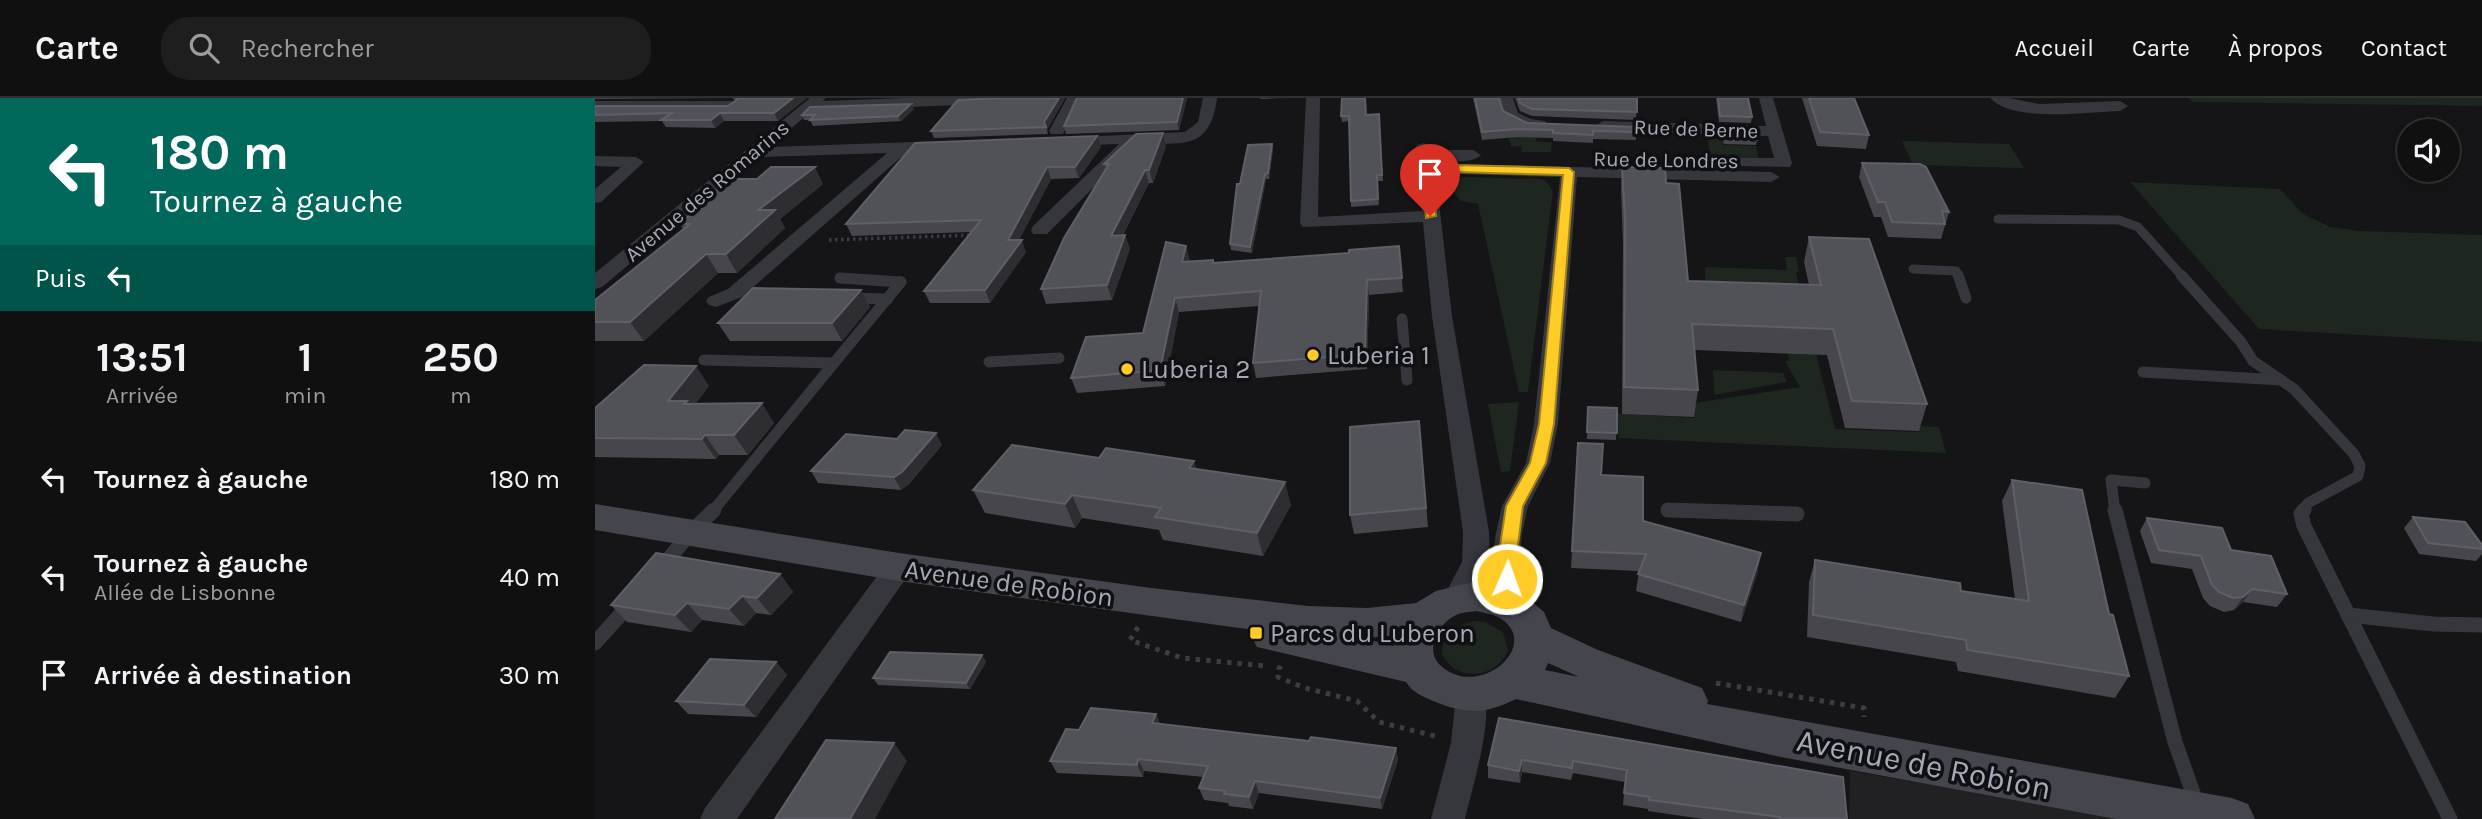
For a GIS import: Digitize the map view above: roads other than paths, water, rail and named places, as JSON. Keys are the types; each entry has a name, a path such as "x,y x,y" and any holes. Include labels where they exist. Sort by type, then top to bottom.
{"main road":[{"name":"Avenue de Robion","path":"595,517 683,542 1255,633 1356,653 1419,669"},
{"name":"Avenue de Robion","path":"595,540 683,542"},
{"name":"Avenue de Robion","path":"894,574 1308,621 1367,623 1441,608"},
{"path":"1486,597 1524,622 1534,654 1527,668 1514,681 1501,688 1471,695 1449,691 1432,682 1419,669 1413,652 1415,634 1441,608 1486,597"},
{"name":"Avenue de Robion","path":"1524,622 1584,662 1781,738"},
{"name":"Avenue de Robion","path":"1514,681 1781,738 2216,816"}],"street":[{"path":"1057,131 1074,98"},
{"path":"1040,142 1188,136 1199,133 1205,127 1210,98"},
{"path":"1313,98 1309,223 1430,216"},
{"path":"1506,98 1511,115 1519,121 1555,125"},
{"path":"1766,98 1775,131"},
{"path":"1997,98 2024,107 2120,106"},
{"name":"Avenue des Romarins","path":"595,283 815,102"},
{"path":"601,103 732,106"},
{"name":"Rue de Berne","path":"1583,125 1775,131"},
{"name":"Rue de Londres","path":"1423,148 1440,155 1784,163 1775,131"},
{"path":"1040,230 1133,139"},
{"path":"754,152 957,146"},
{"path":"716,301 735,293 902,148"},
{"path":"595,161 636,162 595,198"},
{"path":"1441,608 1476,562 1476,532 1430,216 1428,184 1443,172 1455,169 1771,177"},
{"path":"1524,622 1506,566 1509,533 1515,506 1538,463 1546,424 1569,172"},
{"path":"717,819 894,574"},
{"path":"1448,819 1467,743 1471,695"}],"lane":[{"path":"815,102 990,99"},
{"path":"1998,219 2119,220 2138,227 2241,342 2253,362 2294,389 2345,443 2360,466 2358,476 2308,503 2301,514 2348,615 2450,819"},
{"path":"1913,270 1956,271 1966,298"},
{"path":"595,643 683,542 724,500 901,282 841,278"},
{"path":"843,298 888,299"},
{"path":"1402,319 1407,380"},
{"path":"989,362 1059,358"},
{"path":"704,360 834,363"},
{"path":"2144,372 2242,380 2281,380"},
{"path":"2145,483 2111,480 2112,499 2175,742 2216,816"},
{"path":"1668,510 1797,514"},
{"path":"2348,615 2433,624 2482,625"}],"place":[{"name":"Luberia 1","path":"1313,355"},
{"name":"Luberia 2","path":"1127,369"},
{"name":"Parcs du Luberon","path":"1256,633"}]}
